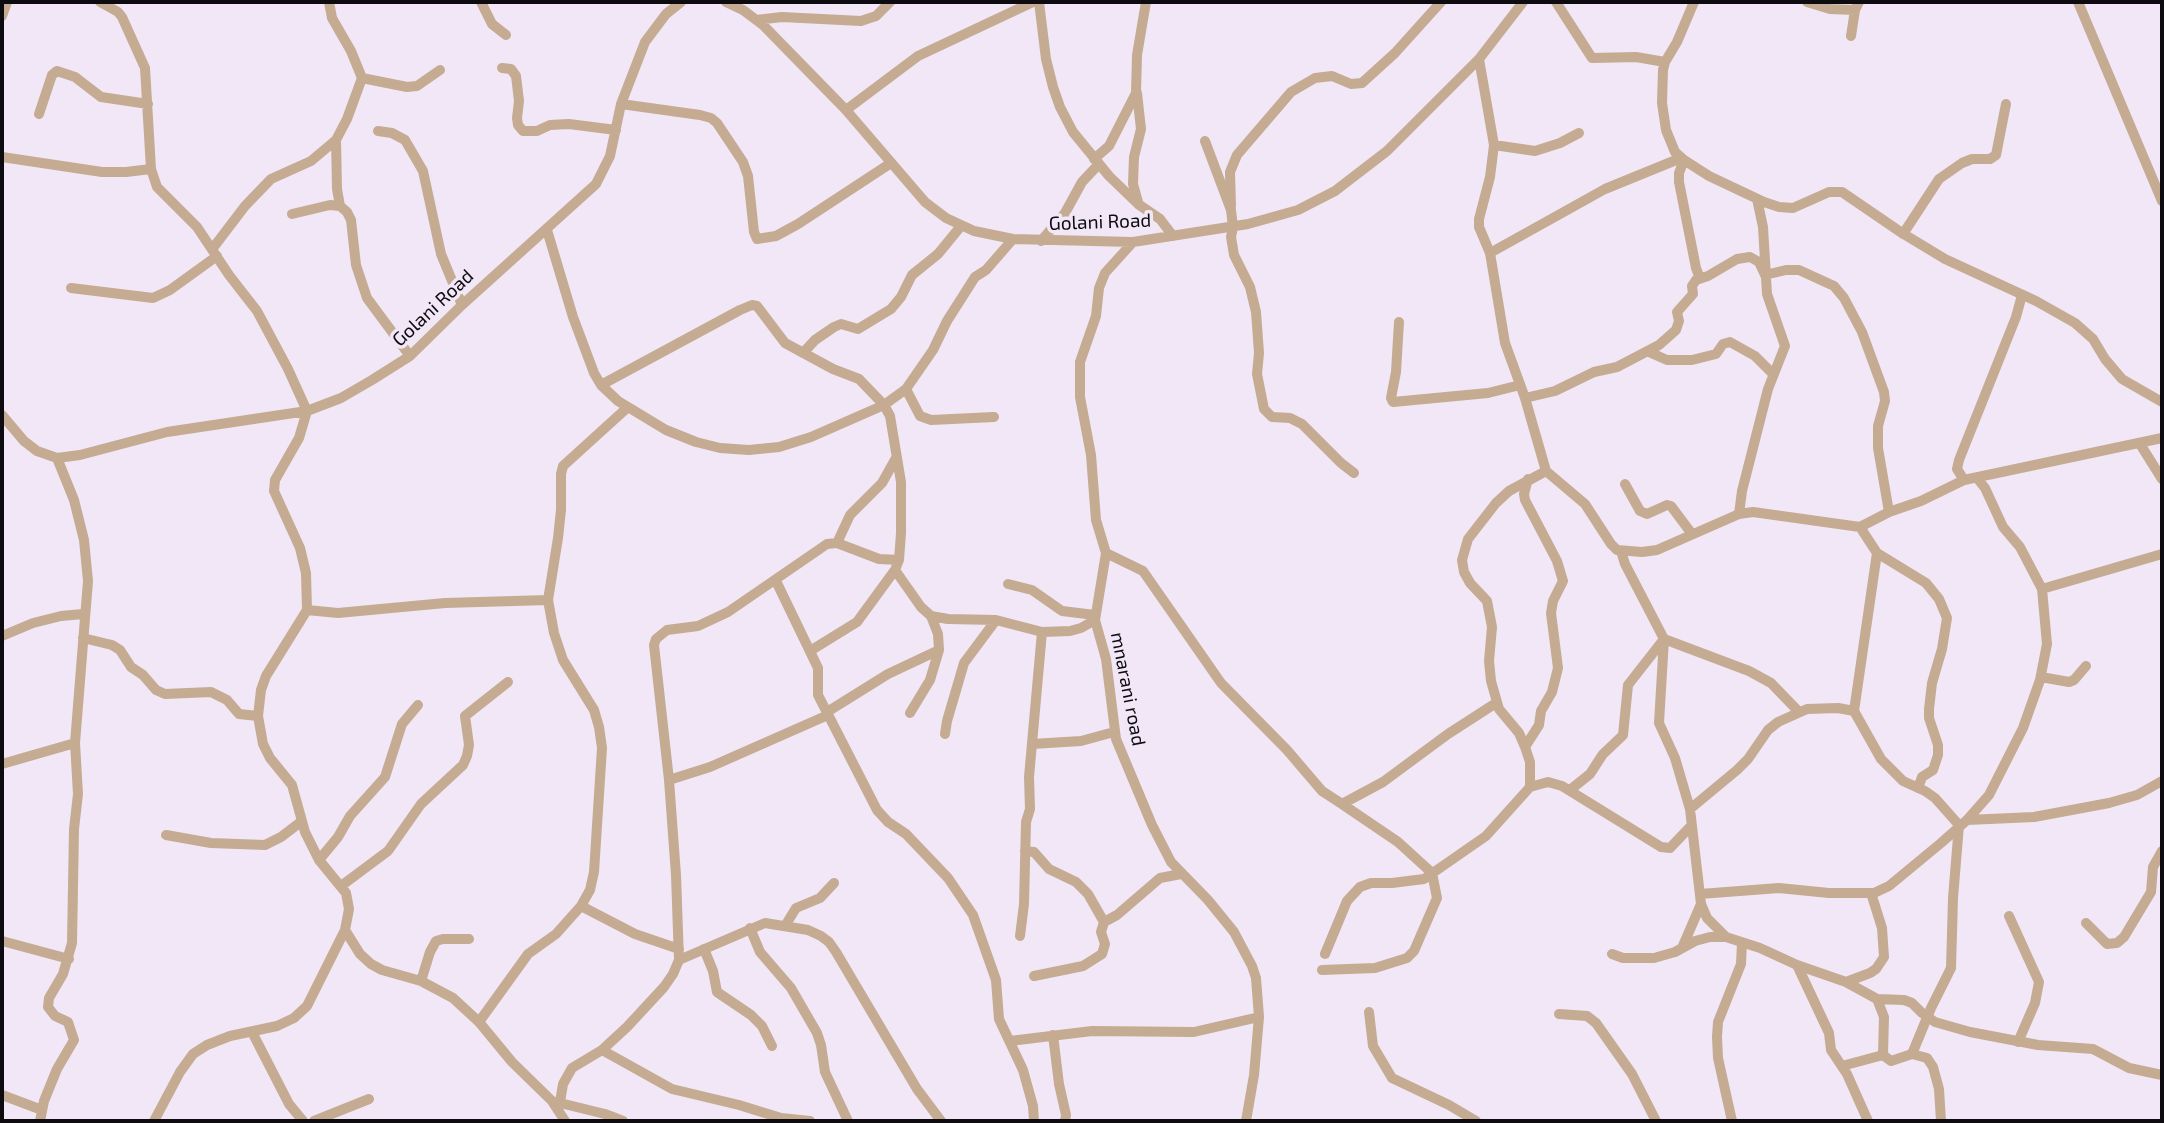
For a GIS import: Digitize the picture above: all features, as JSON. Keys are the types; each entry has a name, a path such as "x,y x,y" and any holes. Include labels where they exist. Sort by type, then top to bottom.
{"street":[{"path":"2,16 7,2"},
{"path":"100,2 118,12 145,68 150,169 157,187 185,213 268,329 307,411 299,438 275,480 274,491 300,548 306,573 307,610 267,676 261,690 258,716 263,744 270,758 292,785 302,821 319,860 346,893 349,909 345,930 307,1006 285,1022 230,1036 193,1054 180,1072 154,1121"},
{"path":"71,288 153,298 178,284 215,252 245,206 271,179 311,161 336,140 362,78 351,51 332,18 330,2"},
{"path":"481,2 492,24 506,35"},
{"name":"Golani Road","path":"57,458 80,456 167,432 307,411 341,398 410,356 461,305 596,184 610,156 621,104 645,42 666,14 681,2"},
{"name":"Golani Road","path":"726,2 757,20 846,110 925,202 961,226 1013,239 1133,242 1248,225 1298,210 1335,191 1387,150 1479,58 1523,2"},
{"path":"757,20 782,17 861,21 876,16 890,2"},
{"path":"846,110 918,56 1033,2"},
{"path":"1039,2 1046,59 1060,107 1073,132 1096,162 1138,204 1160,219 1173,236"},
{"path":"1138,204 1133,184 1134,157 1141,130 1136,93 1137,55 1146,2"},
{"path":"1354,473 1302,424 1290,418 1272,417 1264,409 1257,374 1259,353 1256,312 1250,287 1234,255 1231,237 1233,227 1230,172 1237,155 1291,92 1315,78 1332,76 1351,84 1362,83 1395,53 1441,2"},
{"path":"1556,2 1592,58 1636,57 1665,62"},
{"path":"1694,2 1677,42 1665,62 1663,115 1671,143 1682,159 1709,176 1779,207 1793,208 1829,192 1842,192 1903,234 1945,258 2022,295 2086,331 2122,379 2162,402"},
{"path":"1807,2 1830,9 1857,6 1852,36"},
{"path":"2078,2 2162,201"},
{"path":"1479,58 1494,145 1479,228 1490,253 1505,344 1525,398 1546,471 1585,505 1611,544 1621,551 1657,550 1739,514 1753,512 1860,527 1964,480 2162,438"},
{"path":"502,68 511,69 516,76 519,101 517,118 523,131 537,131 550,125 569,124 616,130"},
{"path":"362,78 407,87 417,86 440,70"},
{"path":"39,114 52,75 57,71 75,76 101,97 148,104"},
{"path":"1041,241 1065,213 1082,182 1109,146 1136,93"},
{"path":"621,104 701,115 717,123 743,162 748,176 757,239 776,236 798,224 891,163"},
{"path":"1903,234 1939,179 1969,159 1990,159 1996,155 2006,104"},
{"path":"378,131 392,133 405,140 423,171 441,254 461,305"},
{"path":"1494,145 1535,151 1560,143 1578,133"},
{"path":"336,140 337,189 340,206 351,220 356,265 368,298 410,356"},
{"path":"1205,141 1231,210"},
{"path":"2,157 102,172 150,169"},
{"path":"1490,253 1605,188 1682,159"},
{"path":"1682,159 1679,182 1696,268 1703,277"},
{"path":"1739,514 1742,491 1773,374 1781,360 1785,342 1767,294 1763,227 1757,198"},
{"path":"292,214 330,205 340,206"},
{"path":"803,353 815,340 834,327 841,324 858,329 891,309 901,297 912,275 938,254 961,226"},
{"path":"547,230 573,317 601,385 628,407 660,427 696,442 720,448 749,450 779,447 811,437 884,405 906,389 933,350 947,321 975,277 986,271 1013,239"},
{"name":"mnarani road","path":"1133,242 1105,273 1099,288 1096,316 1080,362 1080,397 1091,455 1096,520 1106,554 1095,618 1106,659 1114,732 1164,852 1181,874 1223,917 1244,950 1256,978 1259,1017 1254,1075 1246,1121"},
{"path":"1525,398 1555,391 1594,372 1617,367 1648,352 1675,330 1679,321 1676,312 1693,294 1693,284 1737,259 1750,257 1759,262 1765,275"},
{"path":"1765,275 1791,270 1810,274 1835,286 1852,311 1884,392 1885,401 1878,426 1878,448 1889,512"},
{"path":"1964,480 1957,469 1959,460 2016,317 2022,295"},
{"path":"601,385 752,305 764,313 785,343 833,369 859,379 884,405 890,416 900,471 902,503 897,565 857,622 810,651"},
{"path":"1399,322 1396,372 1391,398 1393,402 1489,393 1520,386"},
{"path":"1648,352 1667,360 1692,360 1716,355 1723,344 1730,342 1755,356 1773,374"},
{"path":"906,389 920,416 931,420 994,417"},
{"path":"479,1022 528,954 556,934 581,906 590,890 596,860 602,748 599,727 594,710 563,660 554,633 548,600 558,538 563,466 628,407"},
{"path":"2,415 23,441 37,451 57,458 74,499 86,550 88,581 83,614 75,743 78,794 74,829 74,926 69,959 64,974 49,998 48,1007 55,1016 68,1022 74,1040 57,1069 40,1121"},
{"path":"2140,444 2162,479"},
{"path":"838,543 850,515 881,483 896,457"},
{"path":"1530,787 1530,762 1525,747 1519,733 1496,703 1489,661 1491,614 1487,601 1464,572 1462,560 1468,539 1496,503 1528,479 1546,471"},
{"path":"1700,899 1779,888 1829,893 1871,893 1889,887 1963,823 1989,795 2023,729 2041,677 2047,644 2042,589 2020,547 2003,527 1985,488 1977,478"},
{"path":"1525,747 1539,725 1541,711 1552,692 1558,668 1550,613 1563,581 1557,561 1525,499 1528,479"},
{"path":"1625,484 1640,511 1647,514 1667,505 1671,506 1692,534"},
{"path":"1860,527 1877,553 1926,583 1939,599 1947,618 1932,683 1929,709 1938,754 1934,770 1922,777 1918,788"},
{"path":"556,1102 572,1068 602,1050 664,987 673,974 679,954 680,919 669,780 654,645 656,639 667,630 698,626 728,612 827,544 838,543 897,565 921,607 931,616 938,634 939,650 930,680 910,713"},
{"path":"1621,551 1625,564 1664,639 1659,723 1675,758 1690,808 1700,899 1707,918 1726,937"},
{"path":"1877,553 1854,711 1881,759 1903,781 1936,798 1963,823 2048,815 2109,803 2137,795 2162,780"},
{"path":"1106,554 1140,568 1195,644 1213,674 1287,750 1322,791 1398,842 1432,873 1437,898 1414,951 1407,958 1375,968 1322,970"},
{"path":"2042,589 2162,554"},
{"path":"776,581 818,667 818,695 877,810 888,822 906,834 948,878 973,915 996,980 999,1019 1026,1079 1034,1121"},
{"path":"1008,584 1032,590 1062,611 1095,618"},
{"path":"307,610 338,612 445,603 548,600"},
{"path":"2,636 33,623 83,614"},
{"path":"931,616 996,620 1042,632 1082,628 1095,618"},
{"path":"946,734 947,721 964,663 996,620"},
{"path":"1020,936 1024,904 1026,822 1030,809 1029,776 1042,632"},
{"path":"83,638 112,645 120,650 131,667 143,675 156,690 165,694 211,692 227,700 239,714 258,716"},
{"path":"1664,639 1760,677 1771,683 1799,712"},
{"path":"1570,790 1590,774 1603,754 1623,735 1628,685 1664,639"},
{"path":"669,780 710,767 828,713 888,674 939,650"},
{"path":"2041,677 2069,682 2086,666"},
{"path":"341,886 388,851 421,804 463,765 469,745 465,716 508,682"},
{"path":"1342,804 1394,775 1448,734 1496,703"},
{"path":"319,860 338,838 350,816 385,778 402,724 418,705"},
{"path":"1690,808 1737,770 1768,730 1799,712 1818,708 1854,711"},
{"path":"1032,744 1082,741 1114,732"},
{"path":"2,764 75,743"},
{"path":"1325,954 1347,901 1360,887 1371,883 1420,880 1432,873 1486,836 1530,787 1548,782 1570,790 1656,844 1670,848 1693,848"},
{"path":"166,835 211,843 265,845 302,821"},
{"path":"1912,1054 1951,968 1953,898 1963,823"},
{"path":"1670,848 1692,825"},
{"path":"2086,923 2107,944 2117,943 2124,937 2151,891 2153,867 2162,850"},
{"path":"1025,851 1034,852 1049,869 1076,882 1088,894 1104,922"},
{"path":"1034,976 1083,966 1102,954 1105,944 1101,932 1104,922 1117,915 1160,878 1181,874"},
{"path":"785,926 796,908 820,898 834,883"},
{"path":"1846,982 1870,974 1884,957 1882,928 1871,893"},
{"path":"1682,948 1700,899"},
{"path":"581,906 679,954 704,949 765,923 808,930 829,942 917,1089 941,1121"},
{"path":"2009,916 2039,982 2035,1003 2018,1042"},
{"path":"750,928 760,952 791,988 806,1012 821,1045 830,1086 848,1121"},
{"path":"345,930 360,954 370,964 395,975 421,981 453,998 479,1022 512,1062 556,1102 565,1121"},
{"path":"1612,954 1639,960 1665,956 1710,937 1726,937 1846,982 1877,999 1912,1003 1928,1017 1970,1032 2018,1042 2093,1049 2129,1068 2162,1075"},
{"path":"421,981 436,941 469,939"},
{"path":"2,941 69,959"},
{"path":"1732,1121 1718,1058 1717,1037 1718,1022 1741,964 1742,943"},
{"path":"704,949 713,971 717,992 751,1014 762,1026 772,1046"},
{"path":"1797,965 1829,1033 1831,1050 1842,1066 1868,1121"},
{"path":"1877,999 1884,1017 1883,1055"},
{"path":"1369,1012 1373,1046 1392,1078 1476,1121"},
{"path":"1559,1014 1587,1016 1596,1023 1632,1074 1656,1121"},
{"path":"1010,1041 1092,1031 1194,1032 1259,1017"},
{"path":"252,1032 289,1104 303,1121"},
{"path":"1053,1035 1065,1121"},
{"path":"602,1050 672,1089 781,1118 810,1121"},
{"path":"1883,1055 1891,1061 1912,1054 1927,1058 1933,1067 1939,1089 1941,1121"},
{"path":"1842,1066 1883,1055"},
{"path":"2,1095 42,1110"},
{"path":"314,1121 369,1099"},
{"path":"556,1102 623,1121"}]}
